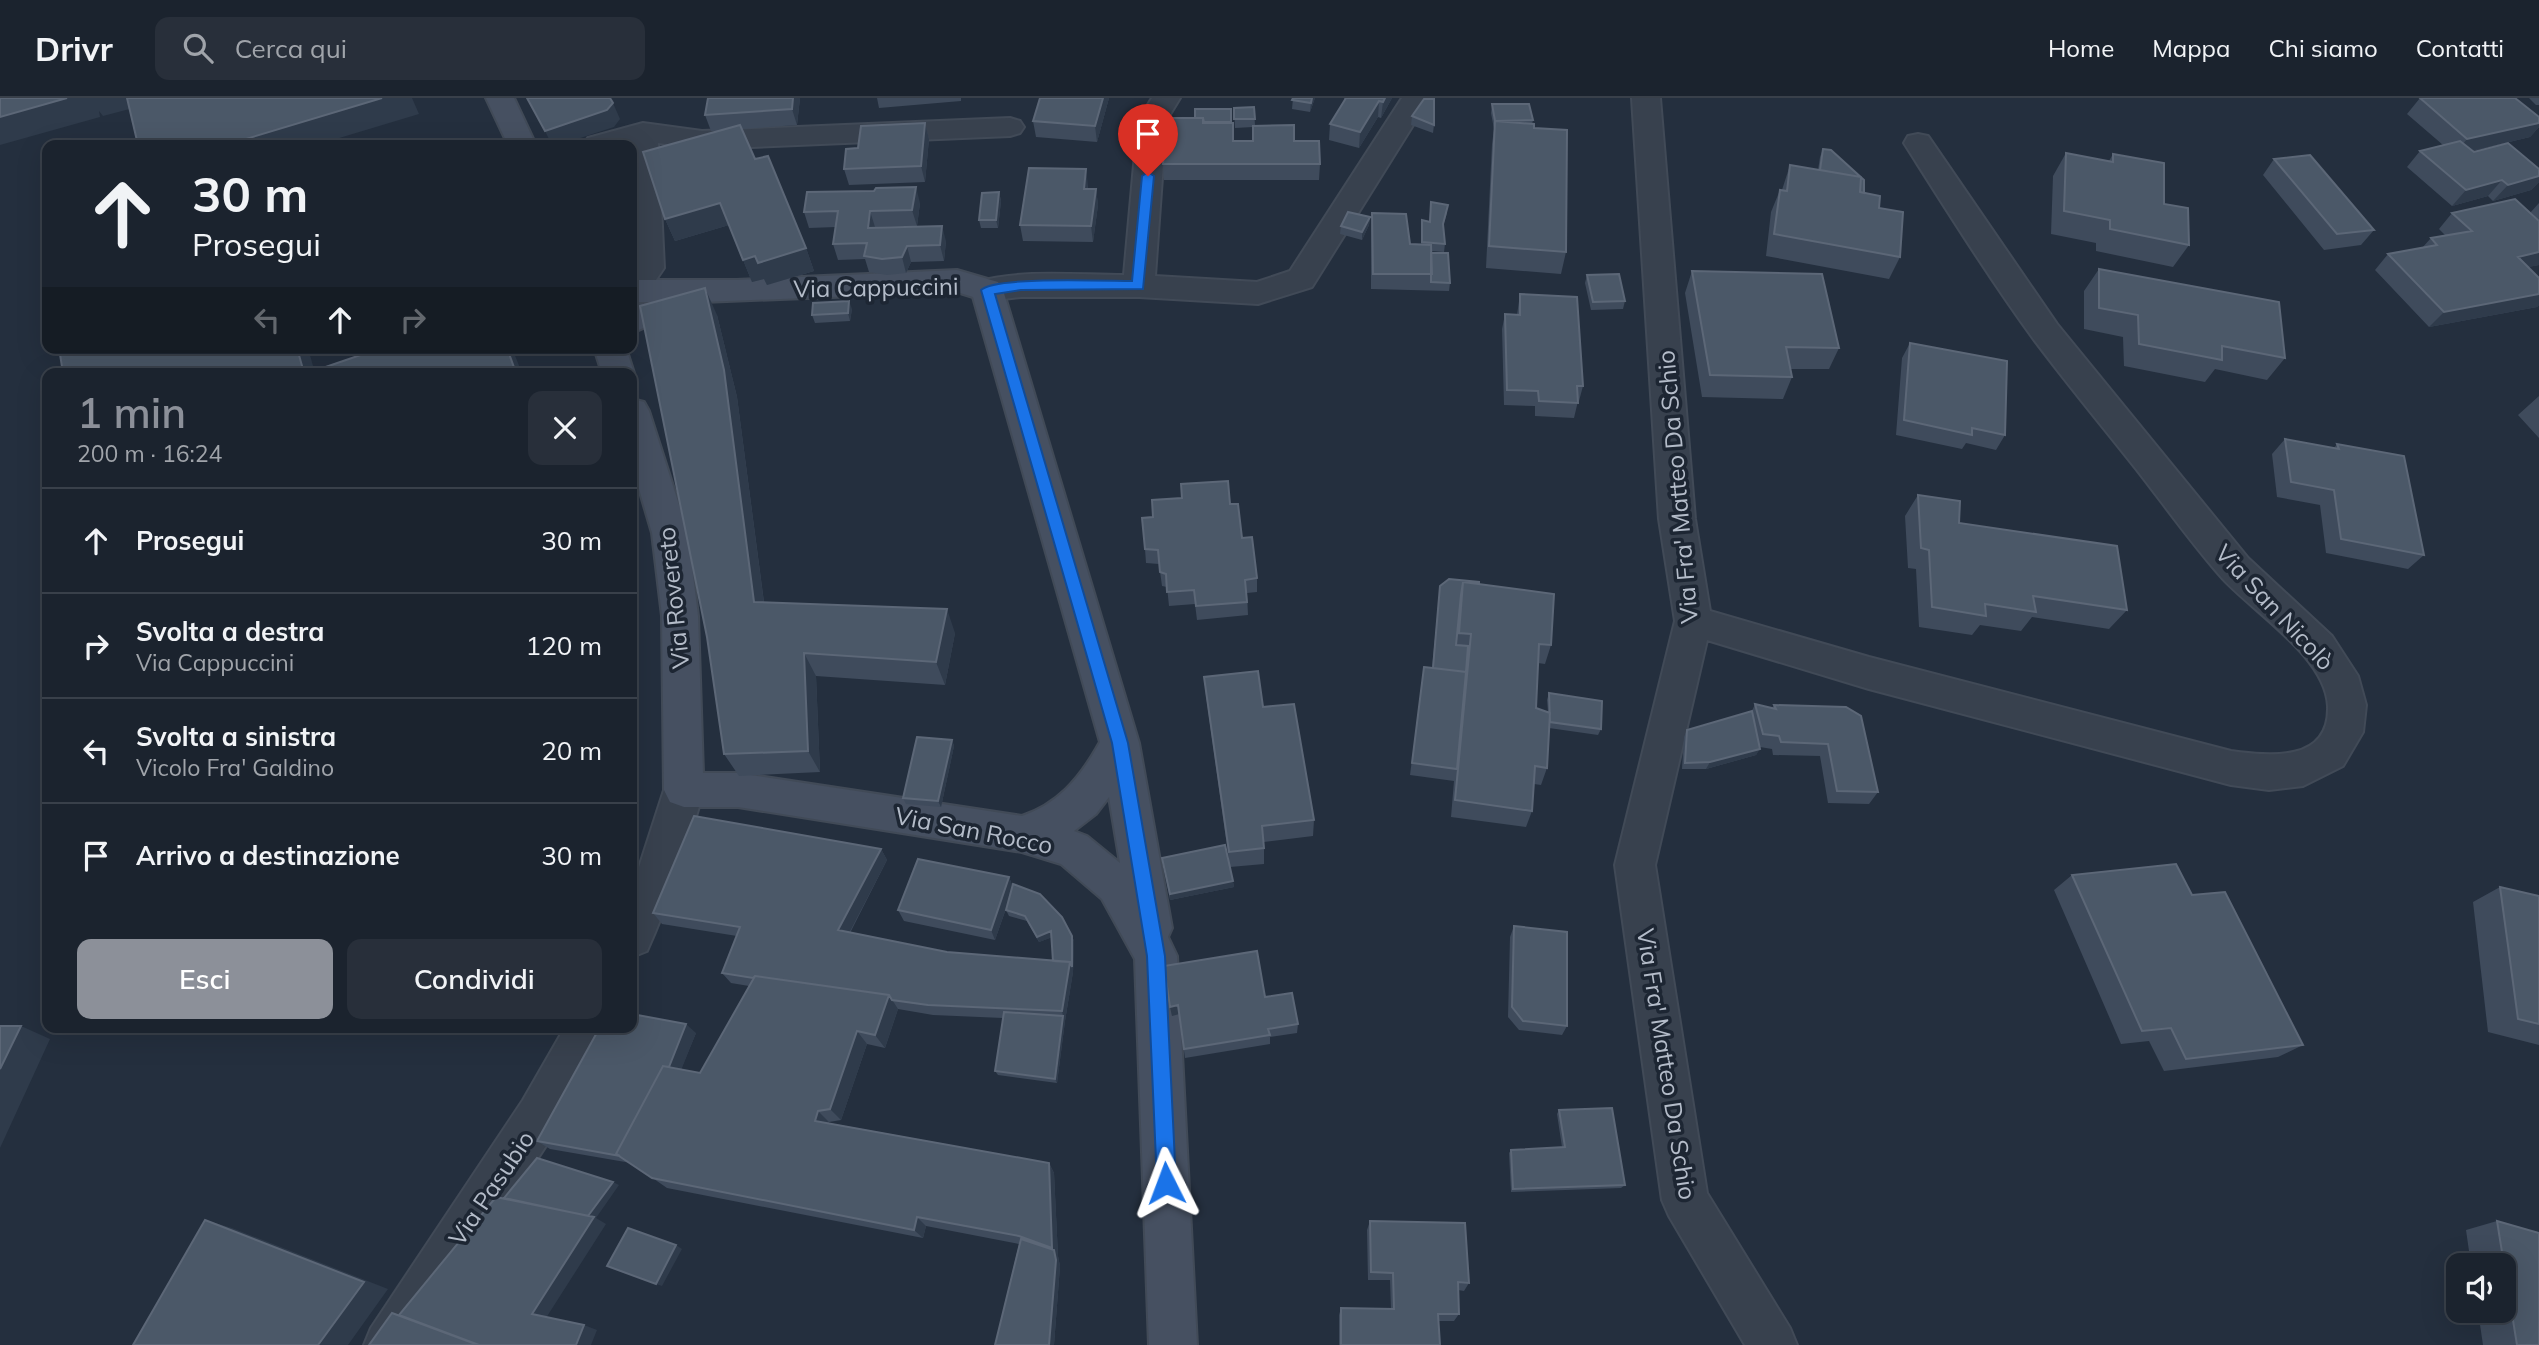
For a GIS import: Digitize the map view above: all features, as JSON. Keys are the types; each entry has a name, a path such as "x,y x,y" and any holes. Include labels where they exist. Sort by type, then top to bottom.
{"street":[{"path":"500,98 520,140"},
{"path":"1139,286 1153,121 1166,98"},
{"name":"Via Cappuccini","path":"637,291 736,291 957,281 987,290 1021,286 1139,286 1258,293 1301,279 1416,98"},
{"name":"Via Fra' Matteo Da Schio","path":"1646,98 1677,519 1693,621 1635,865 1685,1200 1773,1345"},
{"path":"615,140 643,132 702,140 1010,127"},
{"path":"637,284 648,268 643,132"},
{"name":"Via San Nicolò","path":"1693,621 1869,673 2231,768 2269,773 2303,769 2329,754 2344,732 2347,705 2339,676 2319,647 2235,568 2046,332 1919,143"},
{"path":"987,290 1120,743 1156,956"},
{"name":"Via Cappuccini","path":"637,318 736,291"},
{"name":"Via Rovereto","path":"637,427 670,533 680,616 684,790"},
{"path":"1022,834 1049,826 1072,812 1102,776 1120,743"},
{"path":"637,925 659,874 684,790"},
{"name":"Via San Rocco","path":"684,790 738,790 1022,834 1073,849 1117,886 1156,956 1173,1345"},
{"name":"Via Pasubio","path":"388,1345 539,1116 586,1033"}],"building":[{"path":"0,98 67,98 0,117"},
{"path":"127,98 382,98 243,140 137,140"},
{"path":"527,98 610,98 613,103 607,110 545,131"},
{"path":"708,98 793,98 792,109 705,115"},
{"path":"1040,98 1103,98 1095,126 1033,121"},
{"path":"1312,98 1311,103 1292,100"},
{"path":"1346,98 1385,98 1383,102 1379,101 1360,132 1330,124"},
{"path":"2420,98 2515,98 2539,117 2539,123 2467,139"},
{"path":"1424,99 1434,99 1434,125 1412,116"},
{"path":"1492,104 1529,104 1533,120 1495,121"},
{"path":"1254,107 1255,119 1234,119 1234,108"},
{"path":"1195,109 1231,109 1231,122 1204,122 1203,118 1195,118"},
{"path":"1167,118 1203,118 1203,123 1233,123 1233,141 1253,141 1253,126 1294,125 1294,141 1319,141 1320,164 1163,164"},
{"path":"1495,121 1534,124 1534,128 1567,130 1566,252 1489,246"},
{"path":"925,123 921,166 844,169 846,149 858,148 861,126"},
{"path":"740,125 755,159 768,156 806,248 758,263 755,256 743,260 720,203 665,219 643,152"},
{"path":"2460,141 2474,152 2508,143 2539,169 2539,176 2508,185 2502,180 2466,190 2420,151"},
{"path":"1823,149 1831,150 1861,177 1820,170"},
{"path":"2066,153 2113,162 2113,154 2164,163 2164,204 2188,208 2189,245 2110,229 2110,220 2064,211"},
{"path":"2310,155 2374,230 2337,234 2274,159"},
{"path":"1790,165 1861,177 1860,192 1880,196 1879,208 1903,212 1900,257 1774,234 1780,190 1787,191"},
{"path":"1029,168 1086,169 1084,189 1096,189 1091,226 1020,225"},
{"path":"1861,177 1864,180 1864,193 1860,192"},
{"path":"916,187 912,210 870,211 868,228 942,226 940,245 907,246 902,257 882,259 864,256 867,243 833,244 838,211 804,212 807,192"},
{"path":"999,192 996,220 979,220 982,193"},
{"path":"2515,199 2539,221 2539,252 2518,257 2539,278 2539,294 2444,312 2388,254 2437,245 2431,238 2472,231 2452,213"},
{"path":"1431,202 1448,205 1443,224 1445,244 1422,242 1422,220 1430,222"},
{"path":"1348,212 1370,217 1362,232 1341,226"},
{"path":"1372,213 1406,214 1410,244 1431,245 1432,274 1373,274"},
{"path":"1431,253 1448,253 1450,283 1431,282"},
{"path":"2099,269 2279,302 2285,358 2222,346 2222,360 2139,344 2138,315 2099,308"},
{"path":"1692,271 1822,274 1839,348 1786,347 1792,377 1710,375"},
{"path":"1619,274 1625,301 1593,302 1587,275"},
{"path":"705,288 724,370 754,602 947,609 936,662 804,653 808,751 724,754 707,637 640,306"},
{"path":"1520,294 1577,297 1583,386 1577,386 1578,403 1539,401 1538,391 1507,390 1505,314 1520,315"},
{"path":"849,301 848,313 812,315 813,303"},
{"path":"1910,343 2007,361 2005,435 1972,428 1972,435 1904,420"},
{"path":"60,354 299,354 303,368 62,368"},
{"path":"363,354 509,354 514,368 323,368"},
{"path":"2285,439 2339,449 2337,444 2404,456 2424,555 2341,539 2334,490 2291,482"},
{"path":"1228,481 1230,504 1238,504 1242,538 1252,537 1257,578 1245,580 1247,602 1196,606 1194,590 1167,592 1166,574 1160,572 1158,550 1145,549 1142,518 1153,517 1152,500 1182,498 1181,484"},
{"path":"1918,495 1960,501 1959,523 2117,546 2127,610 2033,596 2036,612 1985,604 1986,616 1932,607 1929,550 1921,548"},
{"path":"1449,579 1479,582 1463,582 1461,595 1456,645 1468,646 1466,672 1433,668 1440,586"},
{"path":"1463,582 1554,594 1551,645 1539,644 1536,708 1550,713 1547,768 1535,766 1532,811 1455,800 1471,634 1459,633"},
{"path":"1424,667 1466,672 1457,769 1412,763"},
{"path":"1258,671 1263,707 1294,704 1314,820 1262,826 1264,848 1229,852 1204,677"},
{"path":"1549,693 1602,701 1601,729 1550,722"},
{"path":"1755,704 1776,709 1774,705 1846,707 1861,716 1878,792 1837,791 1828,744 1781,742 1779,736 1763,734"},
{"path":"1752,711 1760,749 1710,762 1685,763 1687,730"},
{"path":"917,737 952,740 938,801 903,798"},
{"path":"694,816 881,849 838,930 947,952 1070,962 1062,1011 928,1005 892,1000 889,995 722,973 740,927 653,913"},
{"path":"1225,845 1233,881 1170,894 1162,858"},
{"path":"918,859 1009,877 991,930 898,910"},
{"path":"2176,864 2192,895 2225,892 2303,1045 2186,1059 2171,1028 2142,1031 2072,875"},
{"path":"1013,884 1040,894 1062,917 1072,936 1072,967 1070,962 1053,961 1051,931 1037,937 1025,916 1006,910"},
{"path":"2500,887 2539,896 2539,1024 2518,1019"},
{"path":"1514,926 1567,932 1567,1026 1523,1021 1512,1007"},
{"path":"1257,951 1265,997 1292,993 1298,1024 1268,1029 1270,1035 1184,1049 1178,1005 1170,1007 1164,966"},
{"path":"755,976 889,995 875,1035 857,1031 830,1109 818,1111 815,1121 1049,1163 1052,1248 1019,1236 917,1217 914,1230 652,1178 616,1154 663,1066 700,1073"},
{"path":"1004,1012 1063,1016 1055,1079 995,1071"},
{"path":"637,1015 686,1024 669,1067 663,1066 616,1154 620,1156 537,1141 597,1033 637,1033"},
{"path":"0,1026 21,1026 0,1069"},
{"path":"1612,1108 1625,1185 1513,1189 1511,1150 1565,1147 1559,1110"},
{"path":"537,1158 613,1182 588,1216 504,1198"},
{"path":"496,1197 594,1217 532,1314 584,1325 576,1345 479,1345 399,1315"},
{"path":"205,1220 364,1282 318,1345 133,1345"},
{"path":"1370,1221 1465,1223 1469,1283 1458,1282 1459,1314 1438,1314 1440,1345 1341,1345 1341,1308 1394,1309 1393,1273 1371,1272"},
{"path":"2497,1221 2539,1233 2539,1345 2517,1345 2513,1323 2516,1323 2516,1253 2502,1253"},
{"path":"628,1228 676,1245 656,1284 607,1266"},
{"path":"1021,1239 1054,1250 1056,1260 1049,1345 995,1345"},
{"path":"392,1313 478,1345 369,1345"}],"route":[{"path":"1148,176 1139,286 1021,286 987,290 1120,743 1156,956 1166,1183"}]}
